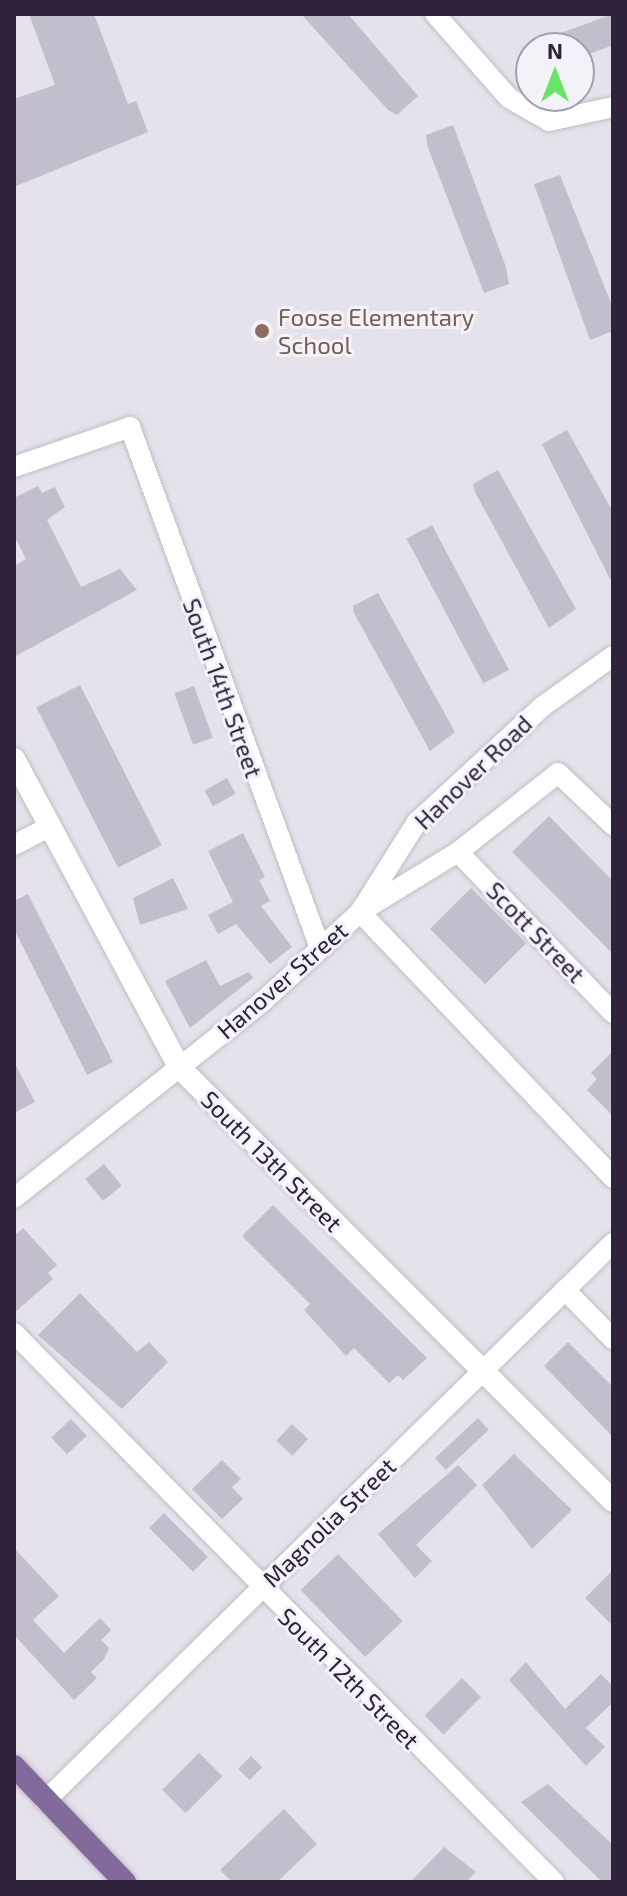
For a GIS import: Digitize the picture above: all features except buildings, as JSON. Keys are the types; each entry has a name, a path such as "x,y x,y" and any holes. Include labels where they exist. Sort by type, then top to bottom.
{"main road":[{"path":"14,1766 125,1882"}],"street":[{"path":"435,14 509,98 549,121 613,107"},
{"name":"South 14th Street","path":"14,467 130,427 320,948"},
{"name":"Hanover Road","path":"360,912 417,822 543,706 613,656"},
{"name":"South 13th Street","path":"14,759 48,828 180,1068 613,1501"},
{"name":"Hanover Street","path":"14,1198 180,1068 360,912 458,852 558,773 613,825"},
{"path":"14,845 48,828"},
{"name":"Scott Street","path":"458,852 613,1013"},
{"path":"360,912 613,1178"},
{"name":"Magnolia Street","path":"45,1801 613,1243"},
{"path":"565,1290 613,1339"},
{"name":"South 12th Street","path":"14,1333 260,1589 554,1882"}],"place":[{"name":"Foose Elementary School","path":"262,331"}]}
